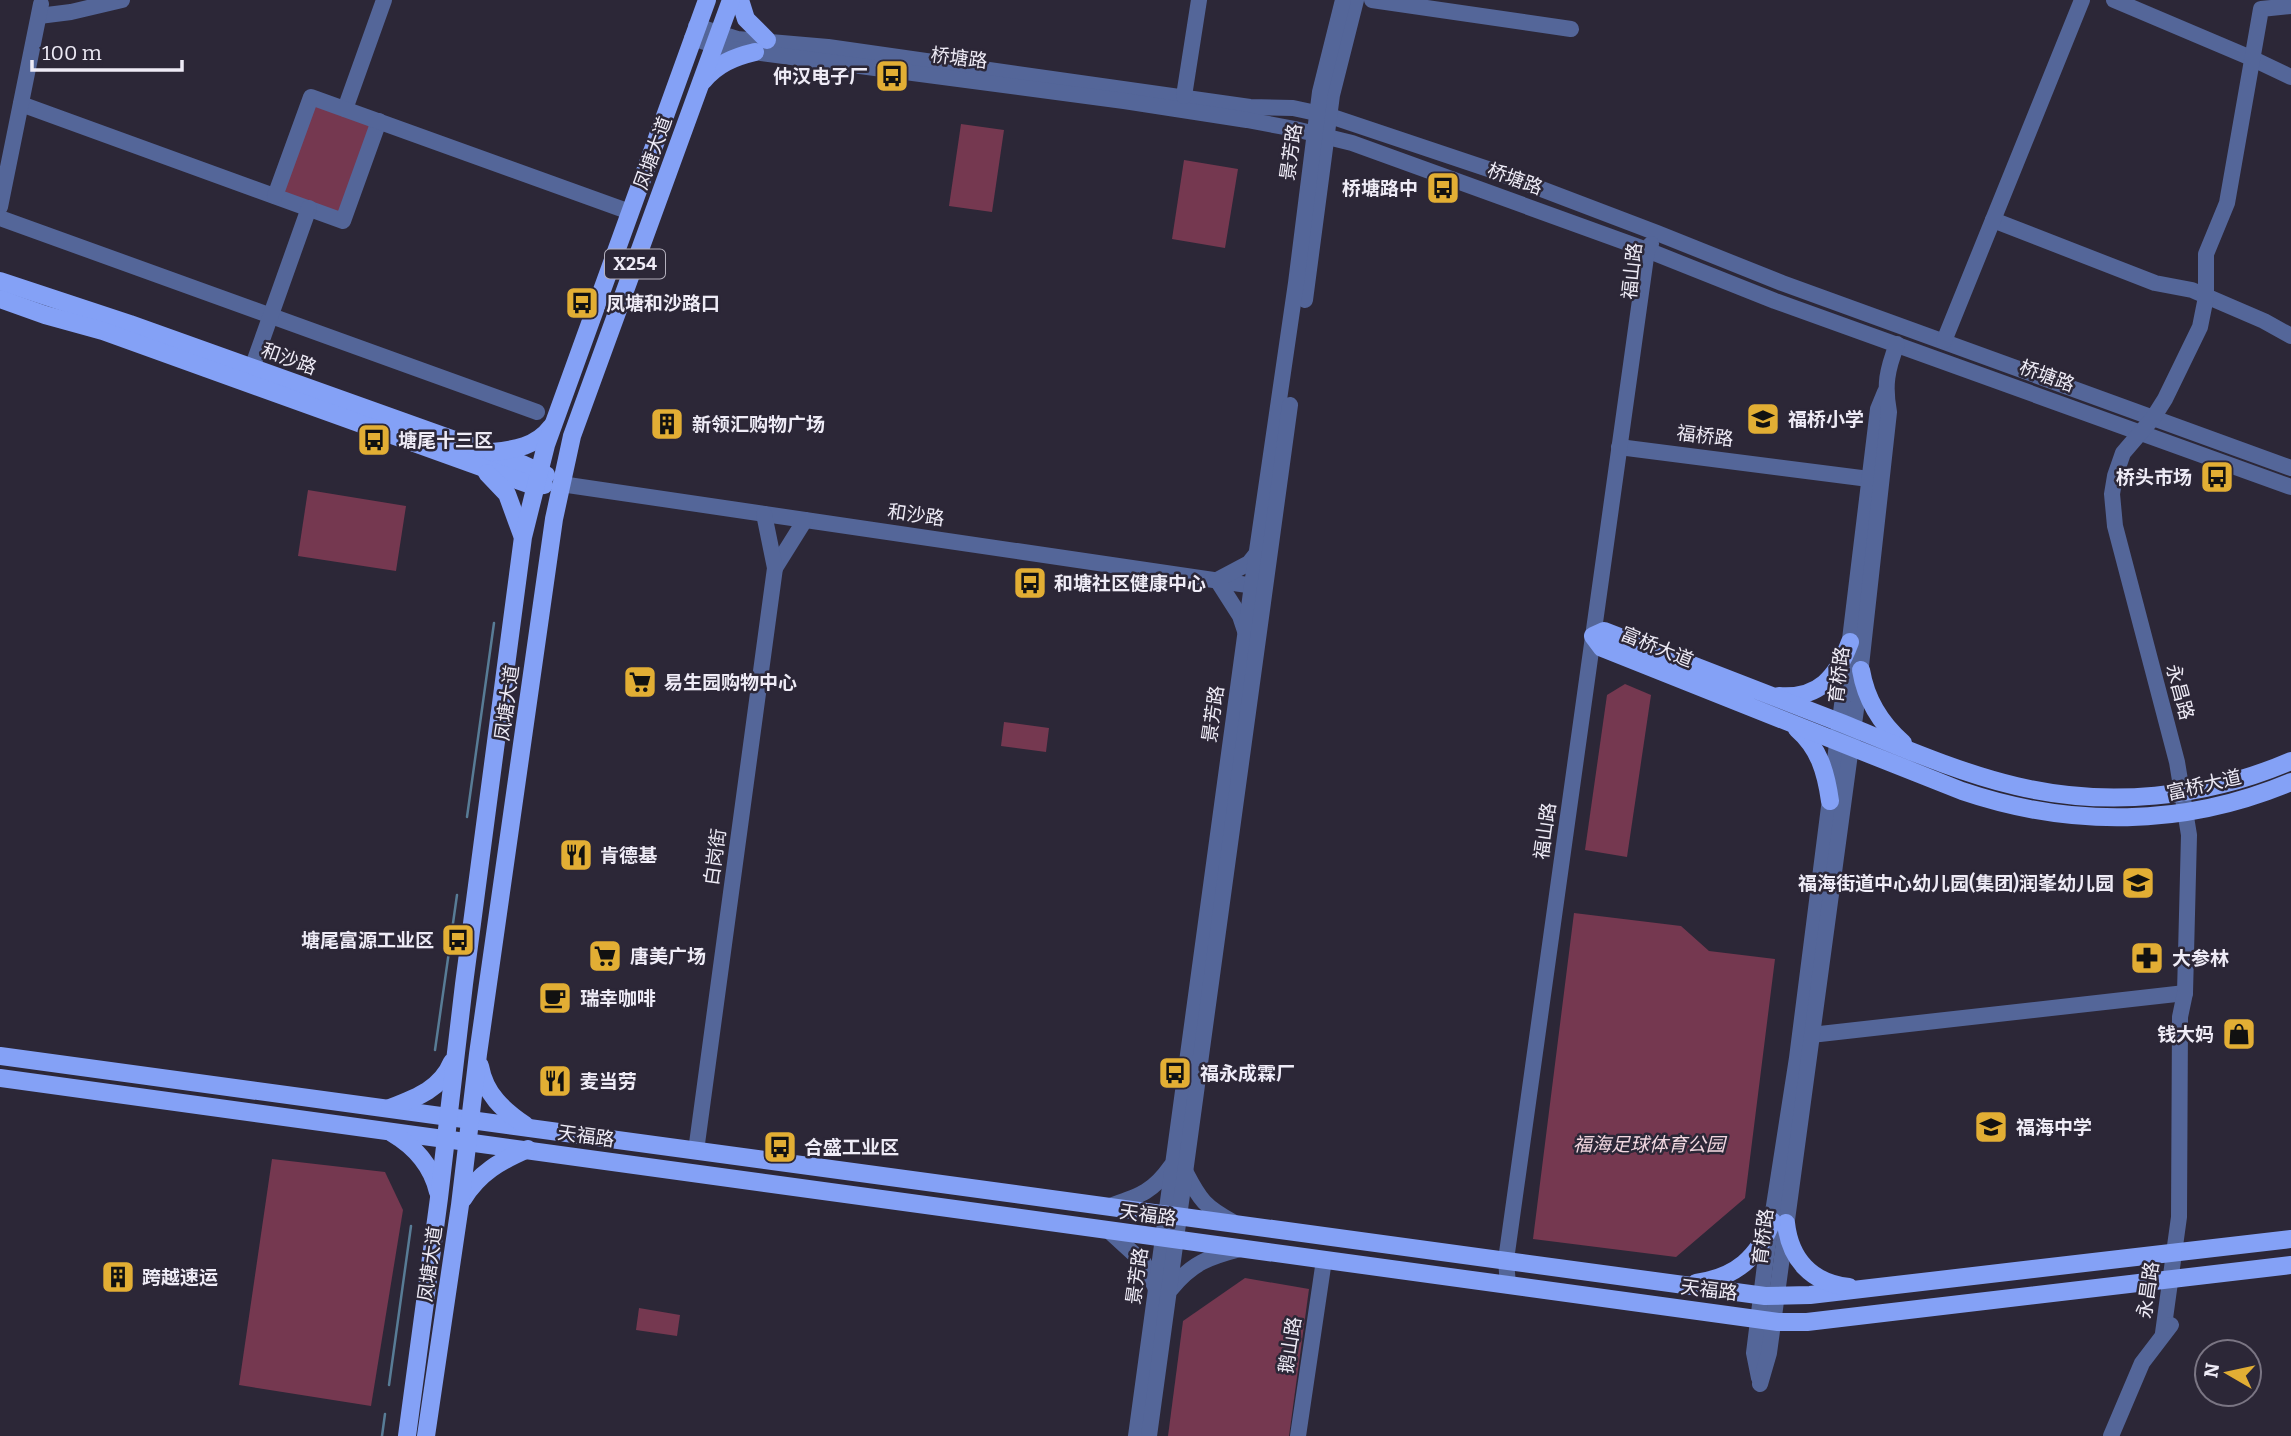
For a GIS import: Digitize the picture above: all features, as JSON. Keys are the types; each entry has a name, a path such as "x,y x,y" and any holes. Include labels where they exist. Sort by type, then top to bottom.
{"main road":[{"name":"凤塘大道","path":"407,1436 523,537 536,478 707,0"},
{"name":"凤塘大道","path":"426,1436 460,1205 478,1054 561,484 572,436 731,0"},
{"path":"699,87 711,72 722,64 761,46 746,19 740,0"},
{"name":"和沙路","path":"0,281 252,368 484,459 561,484"},
{"name":"和沙路","path":"0,299 484,459"},
{"name":"X254","path":"484,459 535,442 557,418"},
{"path":"484,459 507,494 523,537"},
{"name":"富桥大道","path":"1600,638 1764,693 1969,773 2015,786 2060,794 2116,797 2182,793 2255,775 2291,761"},
{"name":"富桥大道","path":"1600,638 1844,745 1962,791 2010,806 2058,815 2119,819 2149,817 2185,812 2259,794 2291,782"},
{"path":"1764,693 1799,695 1814,690 1834,675 1850,642"},
{"path":"1861,670 1867,697 1881,721 1914,752"},
{"path":"1789,722 1817,751 1827,781 1830,801"},
{"path":"386,1109 438,1084 452,1065 457,1045"},
{"path":"478,1054 484,1080 494,1100 531,1128"},
{"name":"天福路","path":"0,1056 1769,1296 1810,1295 2291,1239"},
{"name":"天福路","path":"0,1078 1766,1319 1807,1322 2291,1265"},
{"path":"386,1130 404,1140 424,1162 432,1174 439,1198"},
{"path":"460,1205 476,1180 487,1170 528,1149"},
{"path":"1678,1284 1713,1281 1731,1273 1758,1250 1779,1222 1802,1266 1813,1275 1843,1287 1863,1289"}],"street":[{"path":"39,6 55,5 64,0"},
{"path":"39,6 71,12 122,0"},
{"path":"345,109 384,0"},
{"path":"1187,97 1199,0"},
{"name":"景芳路","path":"1324,115 1322,82 1343,0"},
{"name":"景芳路","path":"1149,1436 1163,1291 1174,1215 1186,1173 1258,586 1321,135 1324,115 1356,0"},
{"path":"1372,0 1571,29"},
{"path":"1944,341 2082,0"},
{"path":"2114,0 2291,77"},
{"path":"0,207 39,6"},
{"name":"永昌路","path":"2111,1436 2143,1363 2163,1333 2176,1279 2179,1252 2189,1217 2189,1017 2185,993 2189,835 2177,762 2112,510 2115,476 2123,453 2153,418 2165,399 2200,327 2206,297 2206,254 2227,204 2261,9 2291,6"},
{"name":"桥塘路","path":"694,32 717,40 1247,120 1321,135 1418,166 1775,300 2291,487"},
{"name":"桥塘路","path":"761,46 1187,97 1250,107 1293,108 1324,115 1494,171 1783,283 2291,468"},
{"path":"275,196 311,97 630,212"},
{"path":"21,104 343,221 379,121"},
{"name":"景芳路","path":"1174,1215 1174,1161 1246,632 1258,586 1257,554 1296,283 1321,135"},
{"path":"252,368 309,208"},
{"path":"0,218 537,412"},
{"path":"1993,220 2155,283 2192,290 2264,321 2291,336"},
{"name":"福山路","path":"1507,1285 1600,638 1652,252 1657,233"},
{"name":"育桥路","path":"1779,1222 1811,1035 1844,745 1861,670 1889,412 1885,392 1886,377 1897,344"},
{"name":"育桥路","path":"1847,725 1850,642 1878,409 1885,392"},
{"name":"福桥路","path":"1625,447 1869,479"},
{"name":"和沙路","path":"561,484 1258,586"},
{"path":"764,513 775,568"},
{"path":"775,568 805,520"},
{"path":"1246,632 1241,616 1217,580 1249,563 1257,554"},
{"name":"白岗街","path":"696,1151 775,568"},
{"name":"育桥路","path":"1766,1319 1830,801 1844,745"},
{"path":"1962,791 1969,773"},
{"path":"1811,1035 2185,993"},
{"path":"1110,1206 1144,1194 1160,1183 1174,1161"},
{"path":"1186,1173 1199,1198 1213,1212 1235,1223"},
{"path":"1108,1230 1144,1263 1163,1291 1203,1259 1241,1249"},
{"name":"鹅山路","path":"1298,1436 1324,1260"},
{"name":"景芳路","path":"1136,1436 1163,1291"}],"green space":[{"path":"314,103 373,124 341,215 281,194"},
{"path":"961,124 1004,130 992,212 949,206"},
{"path":"1184,160 1238,169 1225,248 1172,239"},
{"path":"308,490 406,506 396,571 298,556"},
{"path":"1625,684 1651,695 1627,857 1585,850 1607,695"},
{"path":"1004,722 1049,728 1046,752 1001,746"},
{"name":"福海足球体育公园","path":"1574,913 1681,926 1709,951 1775,959 1745,1198 1676,1257 1533,1239"},
{"path":"272,1159 385,1172 403,1210 371,1406 239,1385"},
{"path":"1245,1278 1309,1289 1289,1436 1168,1436 1183,1321"},
{"path":"639,1308 680,1315 677,1336 636,1330"}],"waterway":[{"path":"467,817 494,623"},
{"path":"435,1050 457,895"},
{"path":"389,1385 411,1226"},
{"path":"382,1436 385,1414"}],"place":[{"name":"仲汉电子厂","path":"892,76"},
{"name":"桥塘路中","path":"1443,188"},
{"name":"凤塘和沙路口","path":"582,303"},
{"name":"福桥小学","path":"1763,419"},
{"name":"新领汇购物广场","path":"667,424"},
{"name":"塘尾十三区","path":"374,440"},
{"name":"桥头市场","path":"2217,477"},
{"name":"和塘社区健康中心","path":"1030,583"},
{"name":"易生园购物中心","path":"640,682"},
{"name":"肯德基","path":"576,855"},
{"name":"福海街道中心幼儿园(集团)润峯幼儿园","path":"2138,883"},
{"name":"塘尾富源工业区","path":"458,940"},
{"name":"唐美广场","path":"605,956"},
{"name":"大参林","path":"2147,958"},
{"name":"瑞幸咖啡","path":"555,998"},
{"name":"钱大妈","path":"2239,1034"},
{"name":"福永成霖厂","path":"1175,1073"},
{"name":"麦当劳","path":"555,1081"},
{"name":"福海中学","path":"1991,1127"},
{"name":"合盛工业区","path":"780,1147"},
{"name":"跨越速运","path":"118,1277"}]}
